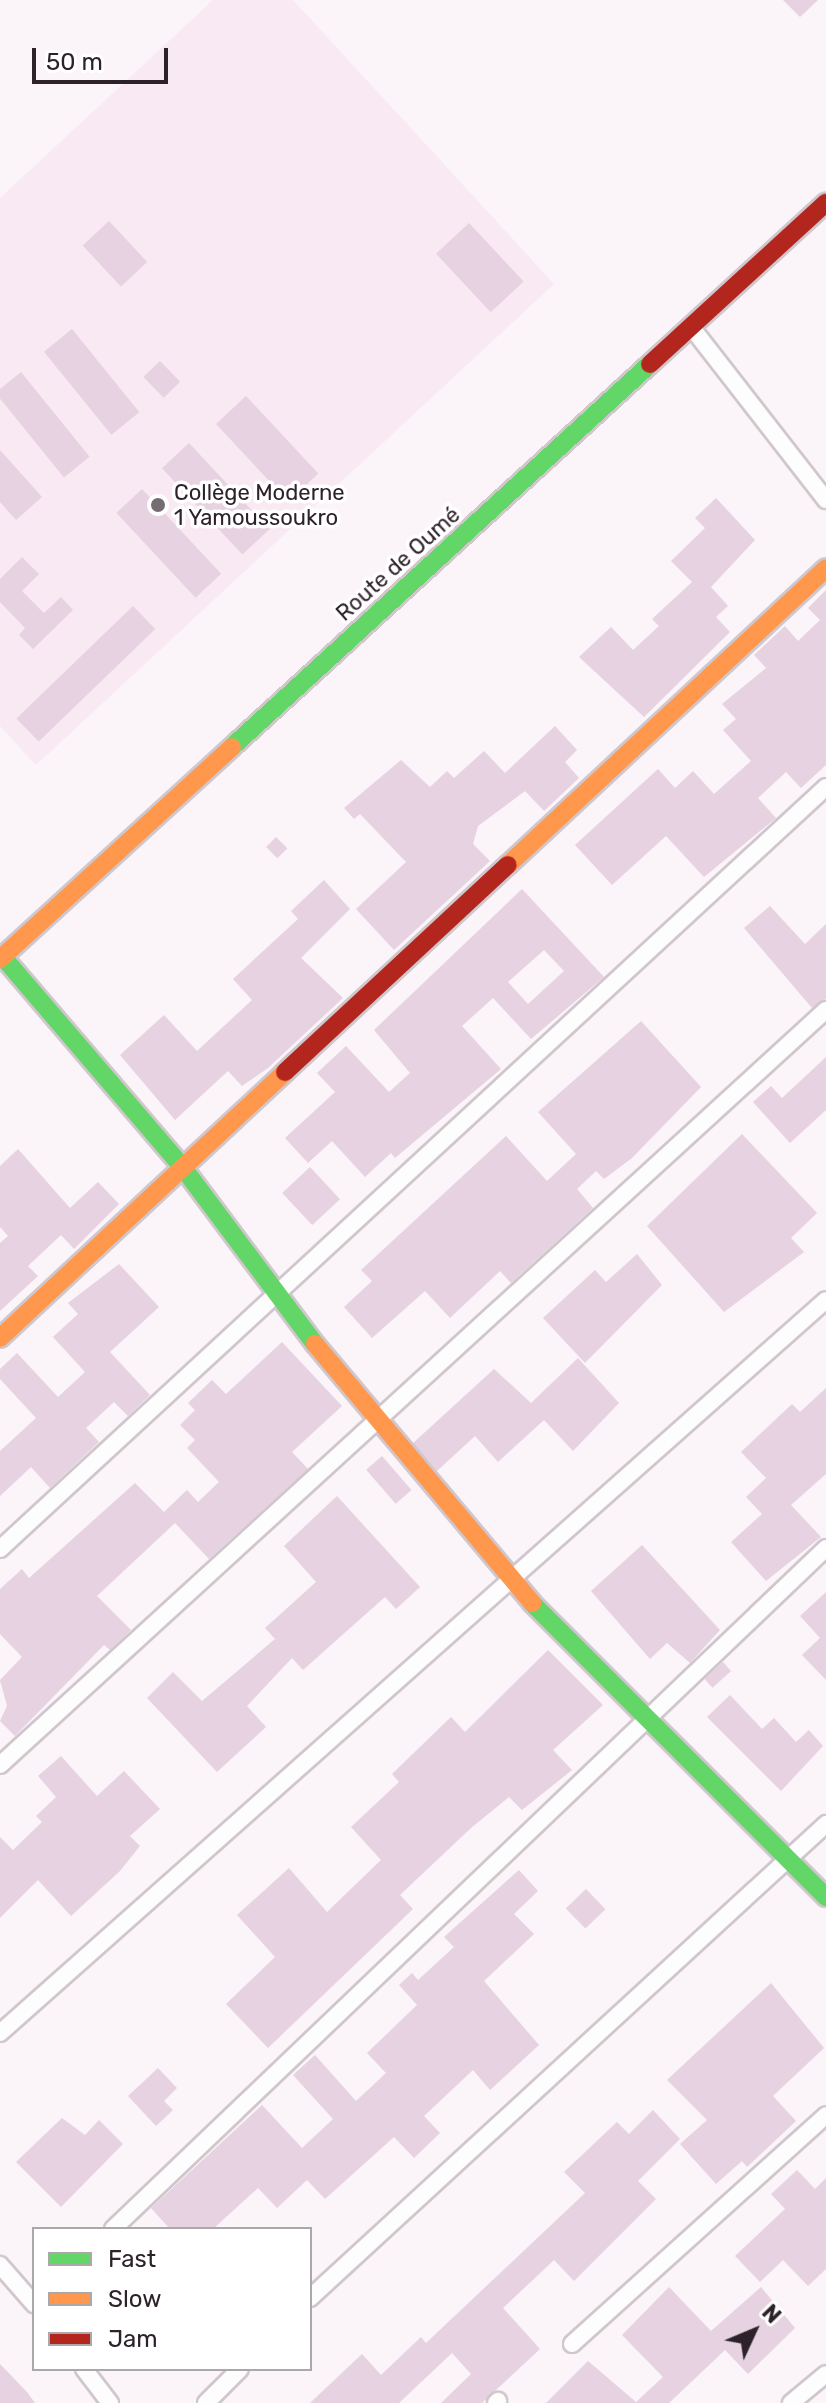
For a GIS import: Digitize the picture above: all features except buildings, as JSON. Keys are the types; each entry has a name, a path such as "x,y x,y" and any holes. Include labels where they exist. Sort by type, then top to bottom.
{"street":[{"name":"Route de Oumé","path":"1,958 826,203"},
{"path":"692,328 826,500"},
{"path":"0,1338 826,568"},
{"path":"0,1549 826,787"},
{"path":"1,958 184,1169 280,1289 373,1421 509,1580 826,1897"},
{"path":"0,1765 826,1010"},
{"path":"0,2033 826,1300"},
{"path":"115,2227 826,1548"},
{"path":"312,2296 826,1824"},
{"path":"572,2344 826,2115"},
{"path":"0,2265 32,2302"},
{"path":"86,2371 110,2403"},
{"path":"206,2403 238,2371"},
{"path":"791,2403 826,2374"}],"shaded area":[{"name":"Collège Moderne 1 Yamoussoukro","path":"213,0 293,0 554,284 36,765 0,726 0,198"}],"traffic: fast":[{"path":"232,747 650,364"},
{"path":"3,957 184,1169 315,1344"},
{"path":"532,1603 826,1897"}],"traffic: slow":[{"path":"508,865 826,568"},
{"path":"0,959 232,747"},
{"path":"0,1338 285,1072"},
{"path":"315,1344 532,1603"}],"traffic: jam":[{"path":"650,364 826,203"},
{"path":"285,1072 508,865"}],"place":[{"name":"Collège Moderne 1 Yamoussoukro","path":"158,505"}]}
